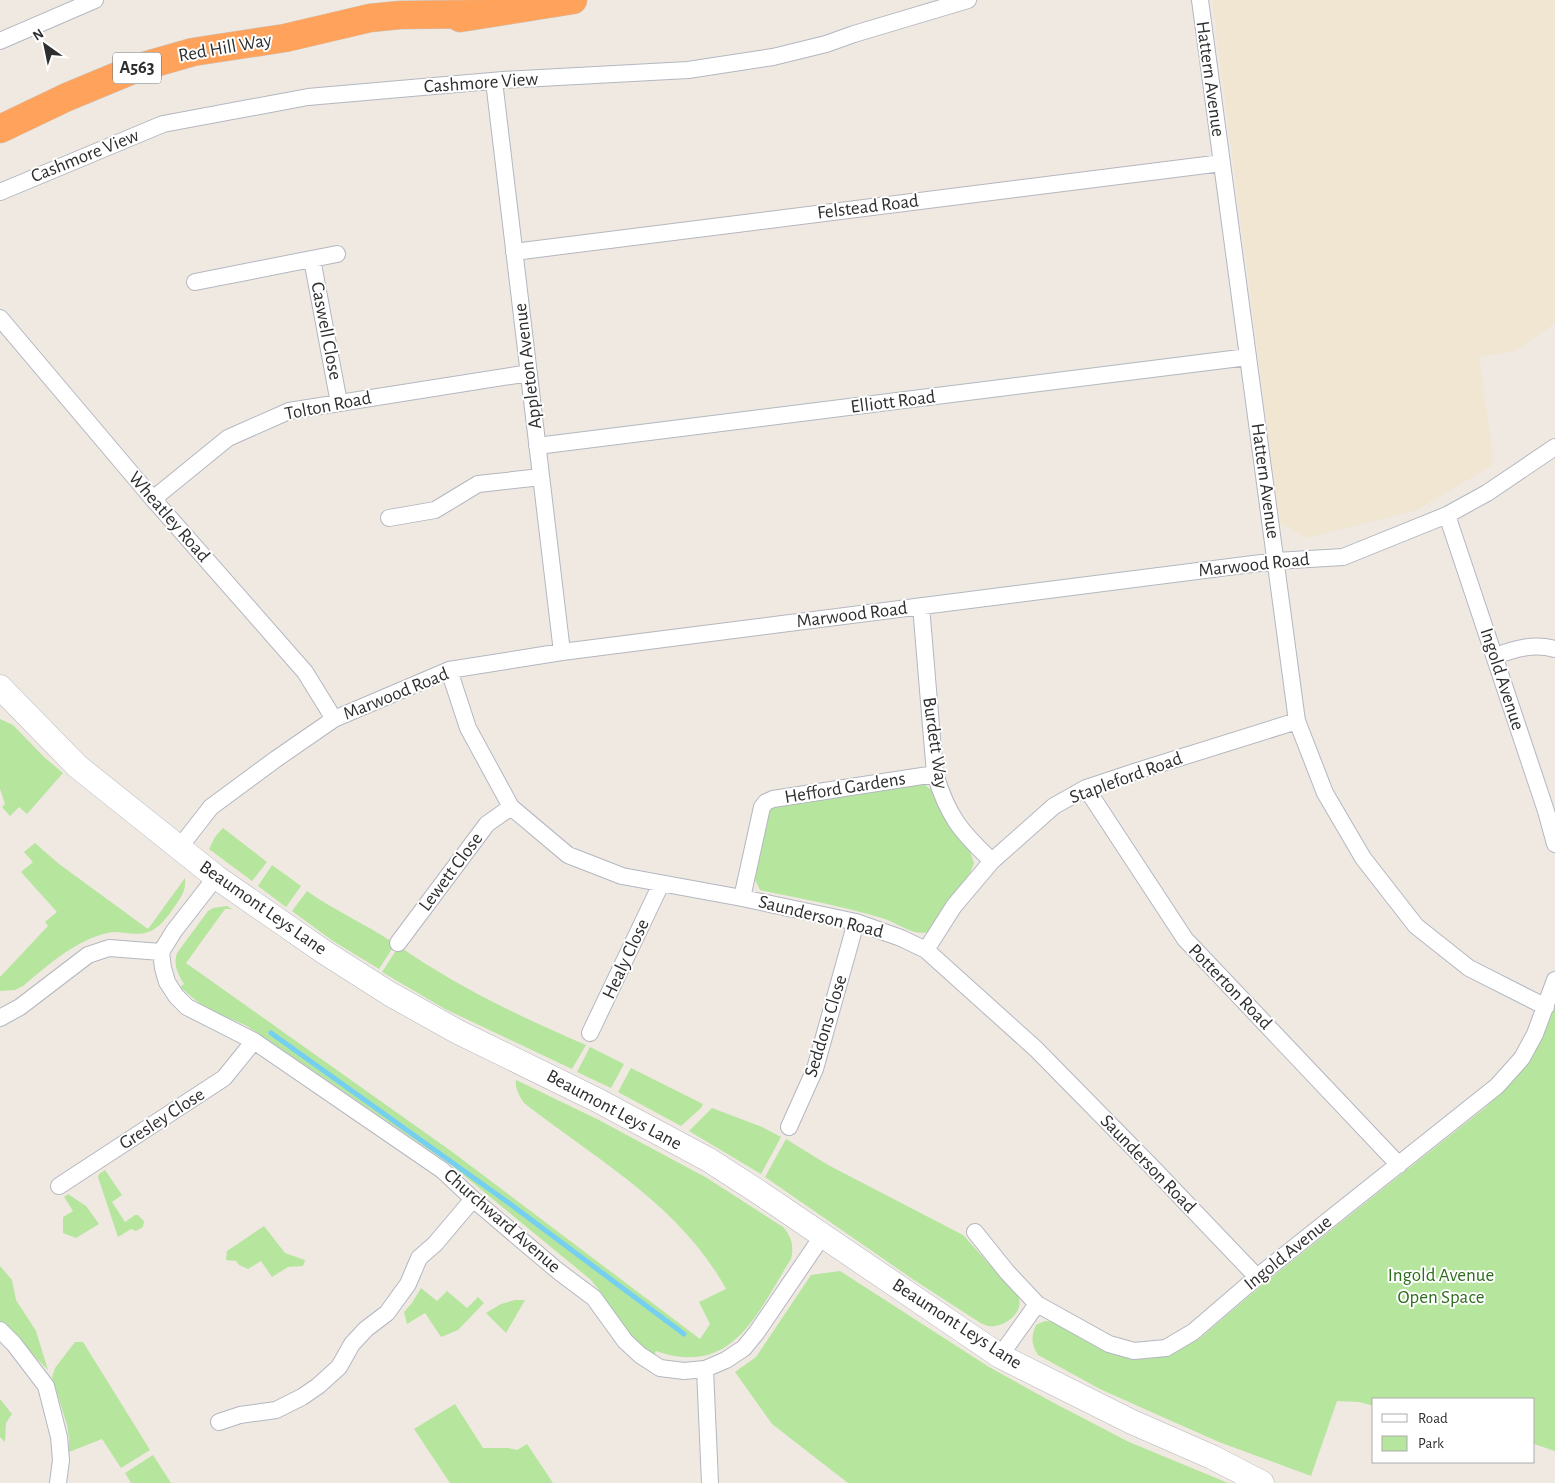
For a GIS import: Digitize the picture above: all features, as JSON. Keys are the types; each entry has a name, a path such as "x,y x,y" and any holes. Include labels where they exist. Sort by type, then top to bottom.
{"highway":[{"name":"Red Hill Way","path":"0,129 67,97 137,68 193,52 285,38 370,18 400,14 478,14 573,0"}],"street":[{"path":"0,41 95,0"},
{"name":"Cashmore View","path":"0,192 163,124 308,97 494,81 688,70 773,57 826,44 968,0"},
{"name":"Hattern Avenue","path":"1200,0 1298,721 1325,793 1363,858 1416,926 1469,968 1546,1007"},
{"name":"Appleton Avenue","path":"494,81 562,652"},
{"name":"Felstead Road","path":"514,252 1222,162"},
{"name":"Caswell Close","path":"195,282 337,254"},
{"name":"Caswell Close","path":"312,259 339,403"},
{"name":"Wheatley Road","path":"0,318 153,499 305,672 334,719"},
{"name":"Elliott Road","path":"537,446 1248,357"},
{"name":"Tolton Road","path":"153,499 228,438 289,411 528,373"},
{"name":"Marwood Road","path":"179,848 211,807 334,719 449,670 562,652 1276,561 1343,557 1448,515 1487,493 1555,447"},
{"path":"390,518 435,510 478,484 541,477"},
{"name":"Ingold Avenue","path":"1448,515 1555,844"},
{"name":"Burdett Way","path":"921,606 935,774 952,818 969,840 992,861"},
{"path":"1495,656 1523,647 1540,645 1555,649"},
{"name":"Saunderson Road","path":"449,670 468,728 510,807 568,855 622,876 742,898 856,922 926,950 1036,1049 1257,1277"},
{"name":"Beaumont Leys Lane","path":"2,693 77,766 216,877 324,952 390,994 458,1032 597,1100 709,1160 763,1194 1000,1356 1132,1422 1212,1457 1262,1483"},
{"name":"Stapleford Road","path":"926,950 954,906 992,861 1054,806 1086,788 1298,721"},
{"name":"Hefford Gardens","path":"742,898 762,807 766,802 773,799 935,774"},
{"name":"Potterton Road","path":"1086,788 1185,939 1399,1165"},
{"name":"Lewett Close","path":"398,943 487,824 510,807"},
{"path":"0,1018 20,1007 88,955 109,948 161,952 174,931 216,877"},
{"name":"Healy Close","path":"590,1033 661,884"},
{"name":"Seddons Close","path":"789,1127 815,1069 856,922"},
{"name":"Churchward Avenue","path":"161,952 167,982 176,996 187,1007 254,1041 442,1170 473,1199 558,1271 594,1298 626,1341 640,1355 660,1368 684,1371 705,1369 726,1360 744,1348 823,1235"},
{"name":"Ingold Avenue","path":"976,1232 1007,1272 1037,1304 1109,1344 1134,1351 1166,1348 1193,1332 1257,1277 1497,1086 1522,1058 1535,1034 1555,980"},
{"path":"0,1002 20,1007"},
{"name":"Gresley Close","path":"59,1186 224,1078 254,1041"},
{"path":"219,1422 240,1414 276,1410 302,1397 318,1386 338,1367 352,1344 387,1313 408,1284 419,1258 435,1244 473,1199"},
{"path":"1000,1356 1037,1304"},
{"path":"0,1330 14,1344 46,1386 59,1437 61,1460 58,1483"},
{"path":"705,1369 710,1483"}],"shaded area":[{"path":"1212,0 1555,0 1555,323 1516,351 1479,357 1493,456 1491,466 1417,510 1306,538 1280,523"}],"green space":[{"path":"0,719 13,725 44,757 63,773 27,814 19,807 10,816 2,807 5,804 0,789"},
{"path":"916,783 924,784 931,790 944,818 969,849 974,863 970,873 928,932 911,931 885,919 854,910 760,890 755,880 755,874 771,802"},
{"path":"223,828 267,862 252,881 209,849 215,837"},
{"path":"35,843 59,864 148,929 185,878 184,889 180,899 167,918 152,930 140,934 106,933 93,938 66,952 23,986 15,990 0,991 0,977 48,926 45,922 57,912 21,872 33,862 24,852"},
{"path":"272,865 301,886 286,907 258,886"},
{"path":"307,891 395,944 379,969 333,941 292,911"},
{"path":"227,906 232,909 225,909 186,963 451,1151 700,1339 710,1324 699,1302 726,1289 707,1259 686,1233 661,1208 608,1165 524,1103 519,1095 516,1080 597,1119 707,1178 783,1227 792,1242 791,1259 754,1319 740,1335 724,1348 705,1356 683,1357 656,1351 654,1356 635,1341 591,1280 450,1164 261,1035 245,1025 208,1009 199,1003 180,987 184,984 176,965 177,953 208,911 213,908"},
{"path":"399,946 467,988 586,1045 572,1069 445,1009 382,972"},
{"name":"Ingold Avenue Open Space","path":"1555,1003 1555,1451 1535,1444 1535,1398 1372,1398 1372,1405 1359,1402 1337,1401 1311,1476 1219,1442 1149,1411 1100,1389 1038,1355 1032,1340 1033,1333 1036,1325 1045,1321 1057,1322 1105,1350 1133,1360 1168,1356 1199,1339 1262,1285 1486,1107 1527,1059 1550,1019"},
{"path":"590,1047 624,1064 611,1088 577,1072"},
{"path":"631,1068 703,1104 701,1108 681,1126 618,1092"},
{"path":"712,1108 762,1127 781,1137 761,1174 689,1131"},
{"path":"786,1139 828,1165 963,1235 1018,1296 1019,1306 1014,1316 1000,1325 991,1326 981,1323 914,1280 765,1177"},
{"path":"105,1170 122,1195 112,1202 125,1222 138,1215 144,1221 143,1227 136,1231 131,1229 118,1237 98,1177"},
{"path":"68,1194 86,1206 99,1224 76,1238 63,1233 63,1217 73,1211 64,1197"},
{"path":"264,1226 285,1253 305,1260 303,1266 288,1267 272,1277 261,1261 248,1269 239,1265 236,1261 226,1260 227,1251"},
{"path":"0,1266 12,1280 16,1300 36,1331 48,1370 0,1321"},
{"path":"840,1271 989,1367 1054,1403 1129,1442 1228,1483 848,1483 772,1424 735,1372 756,1357 811,1275"},
{"path":"421,1288 437,1301 447,1291 467,1308 478,1297 484,1303 458,1330 441,1337 425,1313 407,1324 404,1312"},
{"path":"515,1300 525,1300 506,1333 486,1313 501,1304"},
{"path":"75,1342 83,1342 150,1450 121,1468 102,1439 69,1452 67,1425 52,1377 55,1368"},
{"path":"0,1399 12,1414 6,1423 5,1442 0,1437"},
{"path":"455,1404 483,1448 517,1450 527,1444 553,1483 450,1483 414,1429"},
{"path":"153,1455 171,1483 131,1483 125,1473"}],"waterway":[{"path":"271,1033 506,1201 684,1334"}]}
